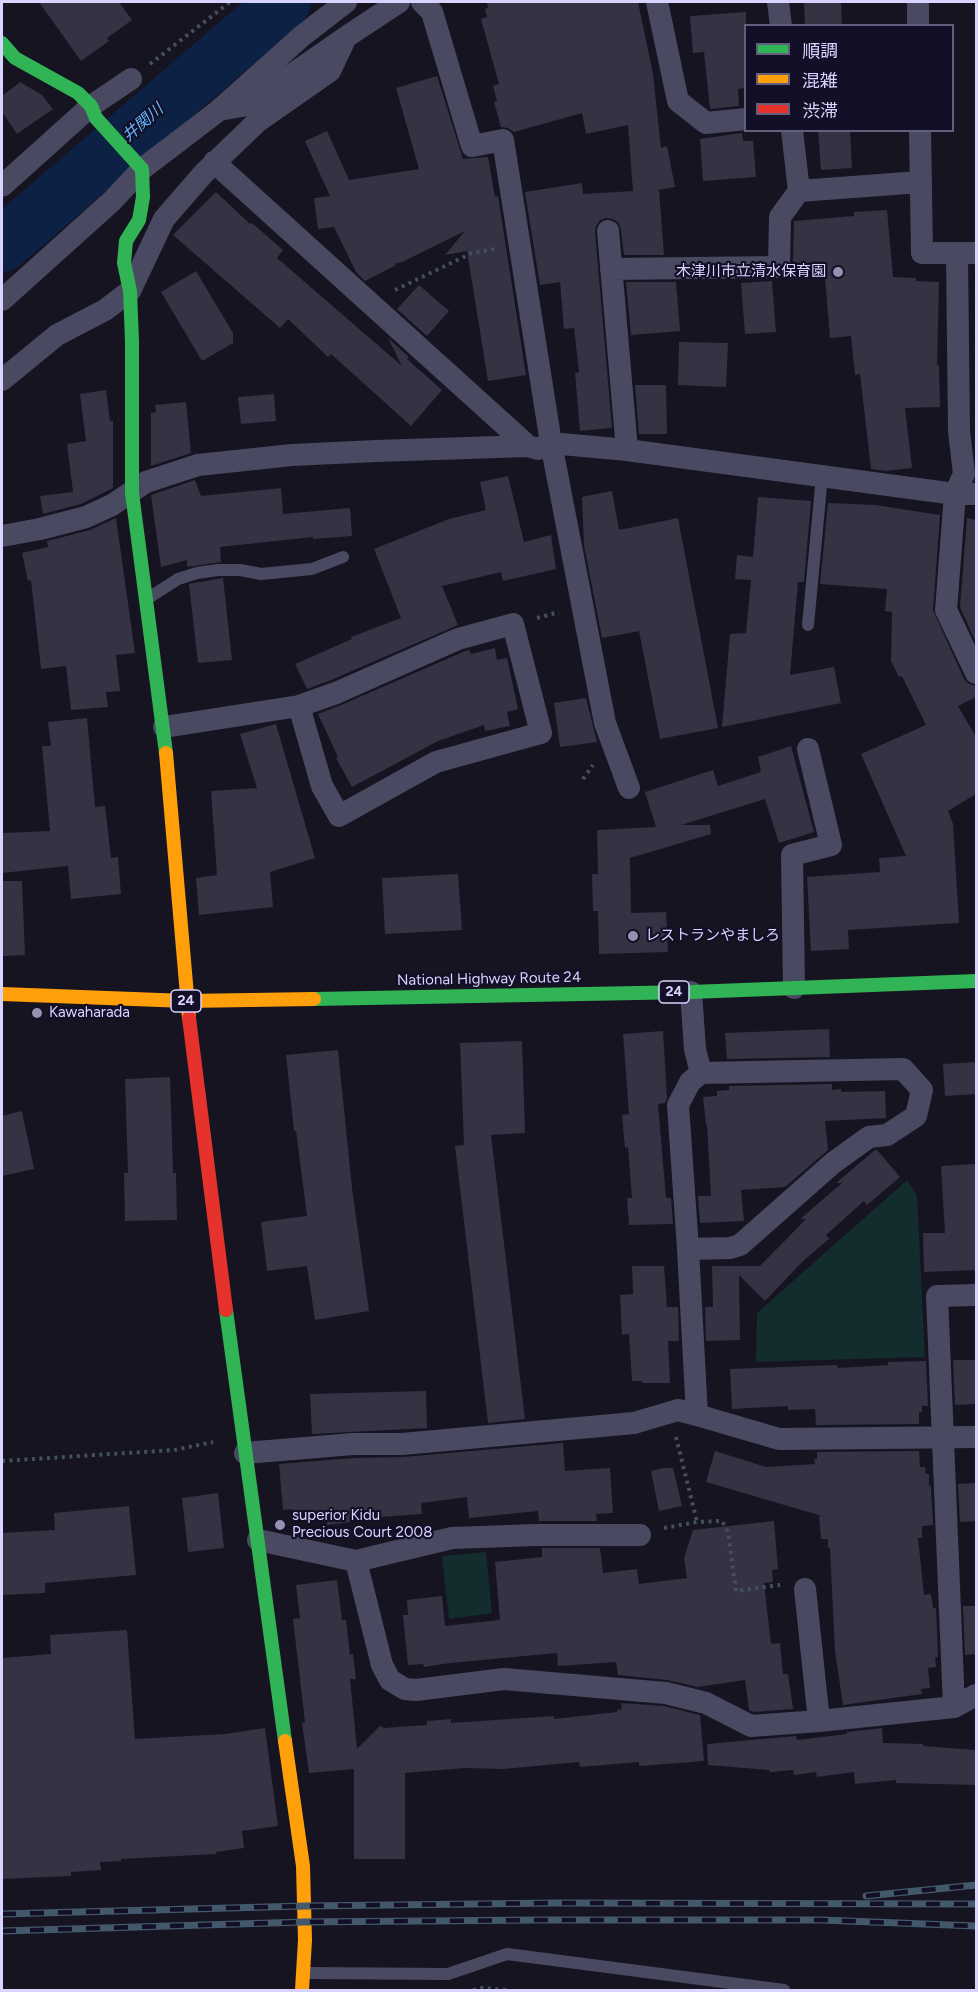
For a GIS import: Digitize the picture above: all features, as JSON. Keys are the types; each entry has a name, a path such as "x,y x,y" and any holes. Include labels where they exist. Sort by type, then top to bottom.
{"main road":[{"path":"2,43 15,58 78,93 139,165 143,197 139,220 126,241 124,263 130,291 132,493 164,728 186,1001 244,1446 303,1866 305,1940 302,1990"},
{"name":"National Highway Route 24","path":"2,994 186,1001 691,992 976,981"}],"street":[{"path":"2,300 112,201 139,165 218,111 302,36 346,2"},
{"path":"218,111 248,105 399,2"},
{"path":"422,2 432,12 438,29 472,146 502,140 551,443 605,723 629,788"},
{"path":"657,2 678,100 706,123 744,119"},
{"path":"778,2 781,24"},
{"path":"918,2 918,24"},
{"path":"2,380 57,336 105,310 130,291 164,219 214,162 257,123 330,71 346,37"},
{"path":"2,186 131,80"},
{"path":"611,269 779,267 780,217 799,191 792,132"},
{"path":"920,132 922,253 967,254 959,431 966,494 946,610 976,673"},
{"path":"214,162 528,446"},
{"path":"799,191 920,182"},
{"path":"608,231 627,450"},
{"path":"2,536 86,517 112,505 146,482 198,465 292,455 528,446 538,449 551,443 627,450 966,494"},
{"path":"164,728 299,706 336,693 458,639 513,624 541,733 436,762 339,816 322,786 299,706"},
{"path":"794,988 792,855 831,845 808,749"},
{"path":"691,992 695,1049 701,1074"},
{"path":"688,1249 730,1248 740,1245 842,1156 869,1137 887,1135 916,1116 922,1090 903,1070 701,1074 690,1082 678,1105 697,1415"},
{"path":"954,1707 937,1296 976,1296"},
{"path":"244,1446 402,1444 634,1423 678,1410 779,1439 976,1437"},
{"path":"258,1540 356,1561 452,1538 640,1535"},
{"path":"356,1561 381,1665 390,1680 405,1689 416,1690 504,1679 666,1693 706,1703 751,1726 954,1707 976,1695"},
{"path":"805,1589 819,1721"}],"lane":[{"path":"808,625 822,476"},
{"path":"147,599 170,584 196,573 218,570 271,573 312,568 343,557"},
{"path":"304,1973 448,1974 507,1954 784,1990"}],"path":[{"path":"131,80 230,2"},
{"path":"373,304 389,293 472,253 519,244"},
{"path":"513,624 582,605"},
{"path":"670,1413 697,1522"},
{"path":"2,1461 244,1446"},
{"path":"640,1535 666,1527 722,1521 728,1532 736,1591 781,1585 805,1589"},
{"path":"473,1990 482,1988 506,1990"}],"green space":[{"path":"907,1180 917,1195 925,1357 756,1362 757,1313"},
{"path":"486,1552 492,1613 449,1619 442,1556"}],"building":[{"path":"39,2 119,2 132,20 107,38 109,41 81,61"},
{"path":"487,2 638,2 653,74 661,148 667,146 675,187 659,190 664,255 624,255 619,223 606,218 600,220 596,226 612,428 580,431 575,373 579,372 574,328 564,329 560,282 540,285 525,192 582,183 583,194 633,191 628,125 586,134 582,113 514,132 501,127 494,102 497,101 493,86 499,84 481,19 487,17 485,9 488,8"},
{"path":"804,2 841,2 842,24 805,24"},
{"path":"746,12 744,88 738,89 739,106 710,109 704,52 693,53 690,16"},
{"path":"437,76 463,159 488,157 495,197 498,196 526,375 488,381 467,251 445,255 465,231 394,264 396,265 365,281 356,272 334,227 318,229 314,198 330,196 305,141 327,131 349,180 419,169 396,88"},
{"path":"20,82 42,95 53,109 17,134 2,112 2,96"},
{"path":"818,132 850,132 852,168 821,170"},
{"path":"742,133 743,141 753,141 756,177 703,181 700,139"},
{"path":"216,192 250,224 252,223 283,250 277,258 402,366 388,338 409,357 407,359 442,390 411,426 331,354 328,357 288,319 280,328 173,235"},
{"path":"887,210 893,277 939,282 937,365 939,365 940,407 905,408 912,468 886,471 871,469 860,374 855,375 851,336 830,338 824,266 793,268 793,260 794,221 854,216 854,212"},
{"path":"196,271 233,333 233,343 202,361 161,292"},
{"path":"772,281 776,332 745,334 741,283"},
{"path":"626,282 676,282 680,331 631,335"},
{"path":"419,285 449,311 427,336 397,309"},
{"path":"679,342 728,343 726,387 678,385"},
{"path":"635,385 666,385 667,434 639,434"},
{"path":"106,390 110,421 113,421 113,488 81,504 43,514 40,496 73,492 67,444 86,441 80,394"},
{"path":"274,394 276,421 241,424 238,397"},
{"path":"186,402 191,453 151,466 151,413 156,412 155,405"},
{"path":"508,476 524,542 551,535 556,569 503,581 501,572 442,586 458,625 307,689 295,664 352,639 351,637 401,618 374,549 449,519 486,510 480,482"},
{"path":"195,480 201,496 281,488 283,514 350,508 352,536 313,539 313,537 220,547 221,562 187,567 187,560 161,567 151,495"},
{"path":"612,491 619,530 678,518 718,728 660,739 639,631 602,638 584,545 582,497"},
{"path":"758,497 811,501 804,582 798,582 790,675 834,667 841,703 722,727 730,634 746,633 751,580 735,579 737,555 753,557"},
{"path":"828,503 875,505 940,515 933,610 964,679 976,686 976,697 958,706 976,737 976,794 948,811 953,824 959,923 848,930 849,949 811,951 807,877 880,872 879,858 906,856 861,754 926,725 902,676 899,677 891,661 892,612 885,611 887,589 820,584"},
{"path":"116,518 135,653 116,655 120,691 106,692 108,707 71,710 66,666 41,669 31,580 28,581 22,553 48,547 47,541 90,530"},
{"path":"967,518 976,520 976,643 960,607"},
{"path":"223,578 232,660 198,663 189,584"},
{"path":"495,648 497,660 507,658 518,709 507,712 510,726 485,731 484,725 438,741 352,787 336,758 338,757 318,714 463,652 469,650 471,654"},
{"path":"586,698 597,742 560,747 554,703"},
{"path":"87,718 95,807 105,806 111,858 118,857 121,894 71,899 68,866 2,873 2,833 50,831 42,746 51,746 48,722"},
{"path":"276,724 315,858 270,872 273,907 199,915 196,878 217,875 211,791 257,788 240,734"},
{"path":"791,746 814,832 779,843 765,799 681,825 710,825 711,834 630,858 631,913 666,912 668,952 599,954 598,911 593,911 592,874 598,874 597,830 656,827 645,792 713,770 718,786 761,772 758,757"},
{"path":"458,874 462,930 385,934 382,878"},
{"path":"2,881 22,881 25,955 2,956"},
{"path":"829,1029 830,1057 727,1059 725,1033"},
{"path":"663,1031 667,1098 665,1103 658,1104 666,1198 671,1198 673,1224 629,1225 627,1198 632,1198 628,1147 625,1148 622,1115 629,1114 623,1034"},
{"path":"522,1041 525,1133 491,1135 525,1419 488,1423 455,1146 464,1145 460,1043"},
{"path":"338,1050 352,1188 369,1311 315,1320 307,1266 267,1271 261,1222 307,1216 296,1131 294,1131 286,1055"},
{"path":"976,1062 976,1094 945,1096 943,1064"},
{"path":"170,1077 177,1220 125,1221 124,1173 128,1173 125,1079"},
{"path":"832,1084 832,1090 841,1089 841,1092 885,1091 886,1118 825,1121 828,1150 785,1187 741,1190 744,1221 700,1223 698,1196 711,1196 703,1097 717,1096 717,1091 729,1090 729,1086"},
{"path":"22,1111 34,1169 2,1176 2,1116"},
{"path":"875,1150 900,1177 867,1205 864,1201 826,1235 829,1239 802,1262 765,1301 739,1275 740,1340 706,1341 705,1307 713,1307 712,1266 760,1266 806,1219 800,1219 842,1183 836,1183"},
{"path":"976,1164 976,1270 924,1272 923,1233 945,1233 941,1166"},
{"path":"632,1266 664,1266 667,1307 678,1307 679,1341 668,1341 670,1383 632,1381 629,1334 622,1335 620,1295 633,1294"},
{"path":"953,1360 976,1360 976,1404 955,1405"},
{"path":"926,1361 928,1406 922,1406 922,1412 919,1413 919,1424 816,1425 815,1409 788,1410 788,1406 732,1409 730,1369 837,1365 838,1368 888,1365 888,1362"},
{"path":"426,1391 427,1428 312,1434 310,1394"},
{"path":"563,1443 565,1471 610,1468 613,1513 596,1514 597,1521 539,1521 538,1511 469,1518 467,1497 421,1503 422,1514 352,1519 352,1522 327,1525 326,1511 293,1515 292,1509 283,1510 279,1464 403,1457"},
{"path":"715,1451 766,1467 815,1464 814,1459 817,1459 817,1452 919,1451 920,1467 925,1467 926,1474 929,1474 933,1525 922,1526 922,1538 918,1538 924,1595 931,1594 933,1608 936,1608 938,1657 935,1657 936,1667 928,1668 930,1688 921,1689 922,1694 843,1705 835,1651 830,1548 828,1548 828,1539 821,1539 819,1516 822,1516 706,1482"},
{"path":"673,1468 682,1506 659,1511 651,1471"},
{"path":"976,1483 976,1521 960,1522 958,1484"},
{"path":"218,1493 224,1548 188,1552 182,1498"},
{"path":"129,1506 136,1575 45,1583 45,1593 2,1595 2,1533 55,1530 54,1513"},
{"path":"774,1521 778,1569 772,1570 773,1582 764,1583 771,1644 780,1643 783,1674 788,1674 793,1709 754,1712 749,1710 745,1680 698,1687 667,1680 618,1675 616,1662 558,1666 557,1653 424,1667 423,1664 408,1665 403,1615 408,1615 407,1600 442,1596 445,1626 500,1620 495,1562 542,1557 542,1548 600,1548 603,1573 637,1569 639,1584 687,1578 684,1558 693,1530"},
{"path":"337,1580 342,1620 346,1620 350,1655 353,1654 356,1679 350,1679 357,1749 380,1726 384,1728 427,1725 427,1721 451,1719 451,1723 554,1716 554,1719 617,1712 622,1709 621,1703 664,1706 700,1715 704,1761 639,1766 639,1762 580,1767 579,1762 503,1769 464,1768 405,1773 405,1859 354,1859 354,1769 309,1773 293,1619 300,1618 296,1585"},
{"path":"963,1606 976,1606 976,1654 965,1655"},
{"path":"127,1630 135,1739 225,1734 265,1728 278,1826 242,1831 244,1848 216,1852 216,1854 121,1859 121,1861 100,1862 101,1870 71,1872 71,1876 2,1879 2,1658 51,1654 50,1635"},
{"path":"882,1728 883,1743 923,1744 923,1746 976,1750 975,1785 896,1783 896,1780 855,1784 854,1772 817,1777 816,1772 794,1775 793,1770 770,1772 769,1770 708,1765 707,1744 796,1736 797,1740"}],"waterway":[{"name":"井関川","path":"2,245 284,2"}],"railway":[{"path":"866,1896 976,1885"},
{"path":"2,1914 305,1906 558,1903 976,1904"},
{"path":"2,1931 304,1922 537,1920 821,1920 976,1926"}],"traffic: fast":[{"path":"2,43 15,58 78,93 91,106 96,118 142,169 143,197 139,220 126,241 124,263 130,291 132,341 132,493 166,753"},
{"path":"314,999 691,992 976,981"},
{"path":"226,1310 285,1741"}],"traffic: slow":[{"path":"166,753 189,1018"},
{"path":"2,994 186,1001 314,999"},
{"path":"285,1741 303,1866 305,1940 302,1990"}],"traffic: jam":[{"path":"189,1018 226,1310"}],"place":[{"name":"木津川市立清水保育園","path":"838,272"},
{"name":"レストランやましろ","path":"633,936"},
{"name":"Kawaharada","path":"37,1013"},
{"name":"superior Kidu Precious Court 2008","path":"280,1525"}]}
